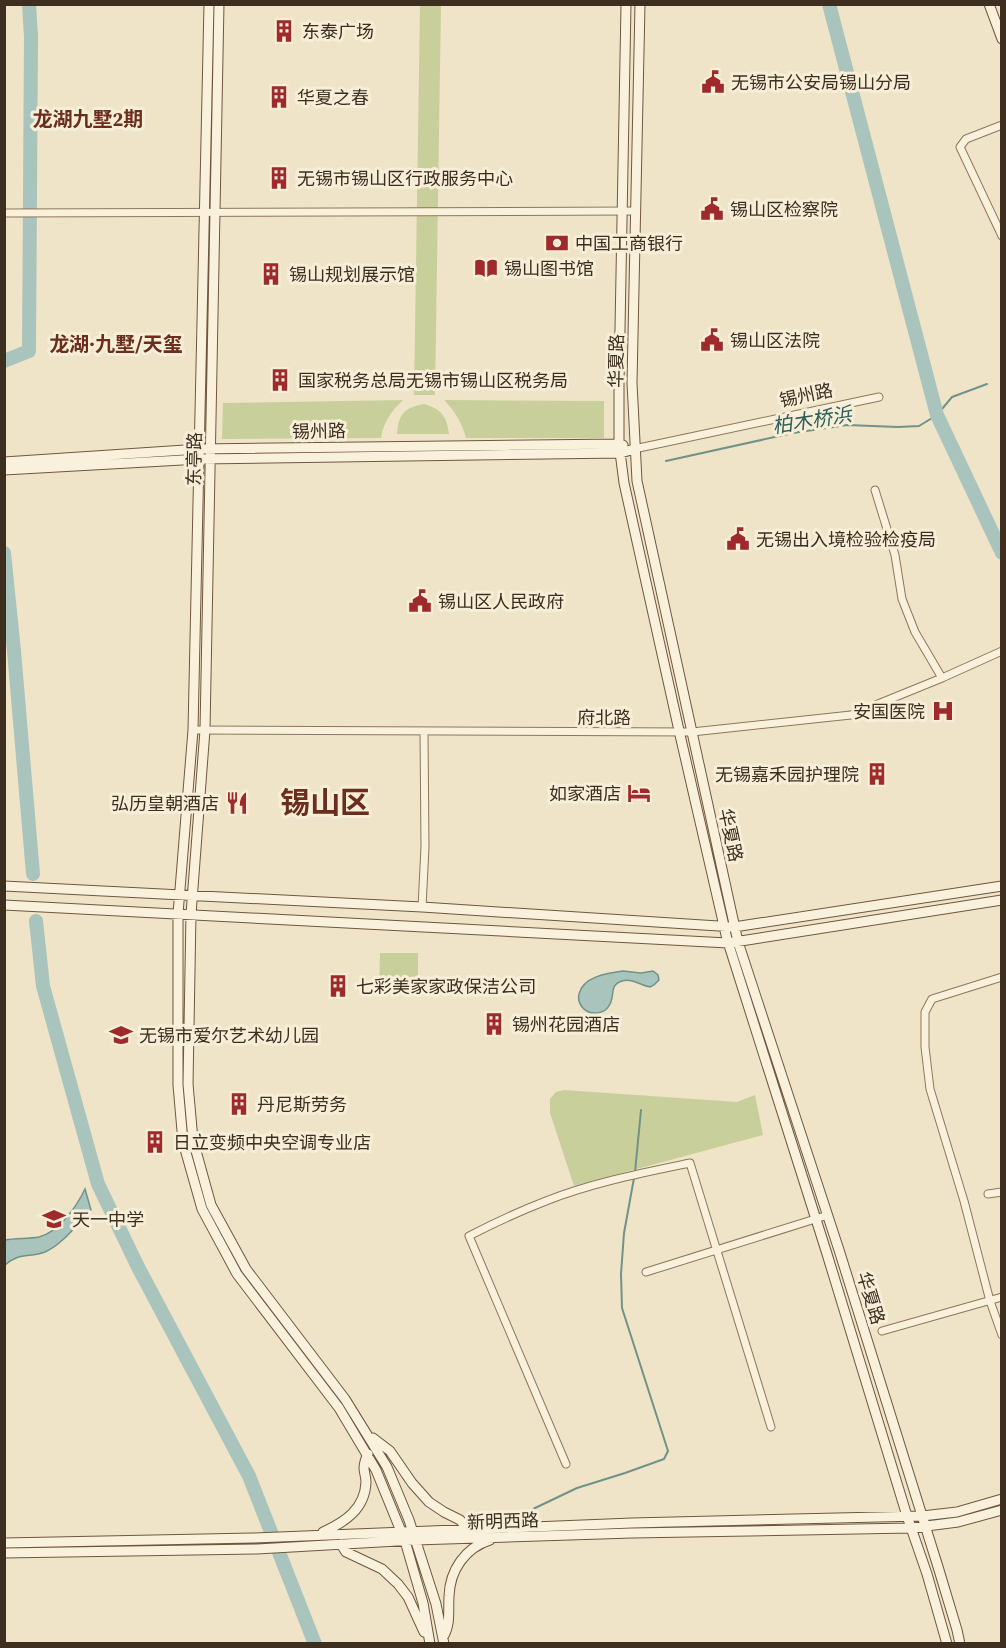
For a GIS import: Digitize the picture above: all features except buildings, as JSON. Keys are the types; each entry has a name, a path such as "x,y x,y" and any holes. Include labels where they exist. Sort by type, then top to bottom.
{"street":[{"name":"东亭路","path":"209,4 210,213"},
{"name":"东亭路","path":"219,4 210,213 205,454 205,730 191,914 188,1084 193,1140 211,1205 246,1269 345,1399 369,1435"},
{"name":"华夏路","path":"626,4 619,383 620,448 624,483 724,927 733,943 828,1215 960,1644"},
{"name":"华夏路","path":"640,4 632,383 637,481 734,927 733,943 947,1644"},
{"path":"989,4 1002,39"},
{"path":"1002,125 966,139 960,147 1002,236"},
{"path":"4,213 636,211"},
{"name":"锡州路","path":"4,462 205,454 634,449 879,397"},
{"name":"东亭路","path":"205,454 193,729 178,914 179,1096 183,1142 202,1209 237,1274 339,1408 376,1470 403,1536 423,1604 429,1644"},
{"name":"锡州路","path":"4,470 205,454"},
{"path":"875,490 895,555 902,599 915,632 942,678"},
{"name":"府北路","path":"193,729 692,732 851,715 1002,651"},
{"path":"422,907 425,847 424,731"},
{"path":"4,886 422,907 724,927 1002,886"},
{"path":"4,905 733,943 1002,900"},
{"path":"1002,977 932,999 924,1012 930,1089 964,1201 990,1301 1002,1335"},
{"path":"566,1464 469,1236 547,1200 690,1163 771,1427"},
{"path":"988,1194 1002,1192"},
{"path":"646,1272 828,1215"},
{"path":"882,1330 1002,1297"},
{"path":"369,1435 390,1451 412,1483 429,1502 460,1520 469,1530"},
{"path":"369,1435 387,1467 409,1520 436,1604 443,1640"},
{"path":"319,1534 342,1522 358,1508 363,1498 366,1481 364,1467 368,1454"},
{"name":"新明西路","path":"414,1536 469,1530 632,1523 922,1516 957,1512 1002,1499"},
{"name":"新明西路","path":"4,1543 254,1538 319,1534 498,1538 911,1528 958,1522 1002,1510"},
{"name":"新明西路","path":"4,1553 257,1549 341,1544 403,1536"},
{"path":"443,1640 448,1629 450,1582 460,1560 482,1543 498,1538"},
{"path":"341,1544 346,1552 382,1569 398,1584 408,1597 429,1644"}],"green space":[{"path":"420,5 441,5 435,395 414,395"},
{"path":"403,400 389,417 381,438 222,439 223,403"},
{"path":"444,400 604,401 604,438 466,438 458,418"},
{"path":"424,404 435,408 442,414 447,422 449,434 397,434 401,416 412,407"},
{"path":"380,953 418,953 418,994 379,994"},
{"path":"564,1090 737,1102 755,1095 763,1135 574,1186 550,1113 550,1099 556,1092"}],"water":[{"path":"623,971 641,973 653,971 658,975 659,980 650,987 633,981 622,981 615,985 608,1008 593,1013 582,1007 579,996 581,988 586,983 597,976"},
{"path":"85,1189 91,1210 64,1239 45,1252 15,1258 5,1265 5,1240 39,1237 54,1230 72,1210"}],"waterway":[{"path":"4,361 29,351 31,36 29,4"},
{"path":"829,4 937,415 1002,553"},
{"name":"柏木桥浜","path":"666,461 793,433 847,425 919,426 937,415 952,397 987,384"},
{"path":"4,553 33,874"},
{"path":"36,921 43,986 98,1184 138,1267 249,1476 315,1644"},
{"path":"635,1172 641,1110"},
{"path":"512,1519 577,1488 664,1459 668,1451 622,1308 621,1274 624,1233 634,1178"}],"place":[{"name":"东泰广场","path":"284,31"},
{"name":"无锡市公安局锡山分局","path":"713,82"},
{"name":"华夏之春","path":"279,97"},
{"name":"无锡市锡山区行政服务中心","path":"279,178"},
{"name":"锡山区检察院","path":"712,209"},
{"name":"中国工商银行","path":"557,243"},
{"name":"锡山图书馆","path":"486,268"},
{"name":"锡山规划展示馆","path":"271,274"},
{"name":"锡山区法院","path":"712,340"},
{"name":"国家税务总局无锡市锡山区税务局","path":"280,380"},
{"name":"无锡出入境检验检疫局","path":"738,539"},
{"name":"锡山区人民政府","path":"420,601"},
{"name":"安国医院","path":"943,711"},
{"name":"无锡嘉禾园护理院","path":"877,774"},
{"name":"如家酒店","path":"639,793"},
{"name":"弘历皇朝酒店","path":"237,803"},
{"name":"七彩美家家政保洁公司","path":"338,986"},
{"name":"锡州花园酒店","path":"494,1024"},
{"name":"无锡市爱尔艺术幼儿园","path":"121,1035"},
{"name":"丹尼斯劳务","path":"239,1104"},
{"name":"日立变频中央空调专业店","path":"155,1142"},
{"name":"天一中学","path":"54,1219"}],"district":[{"name":"龙湖九墅2期","path":"88,119"},
{"name":"龙湖·九墅/天玺","path":"116,344"},
{"name":"锡山区","path":"325,802"}]}
